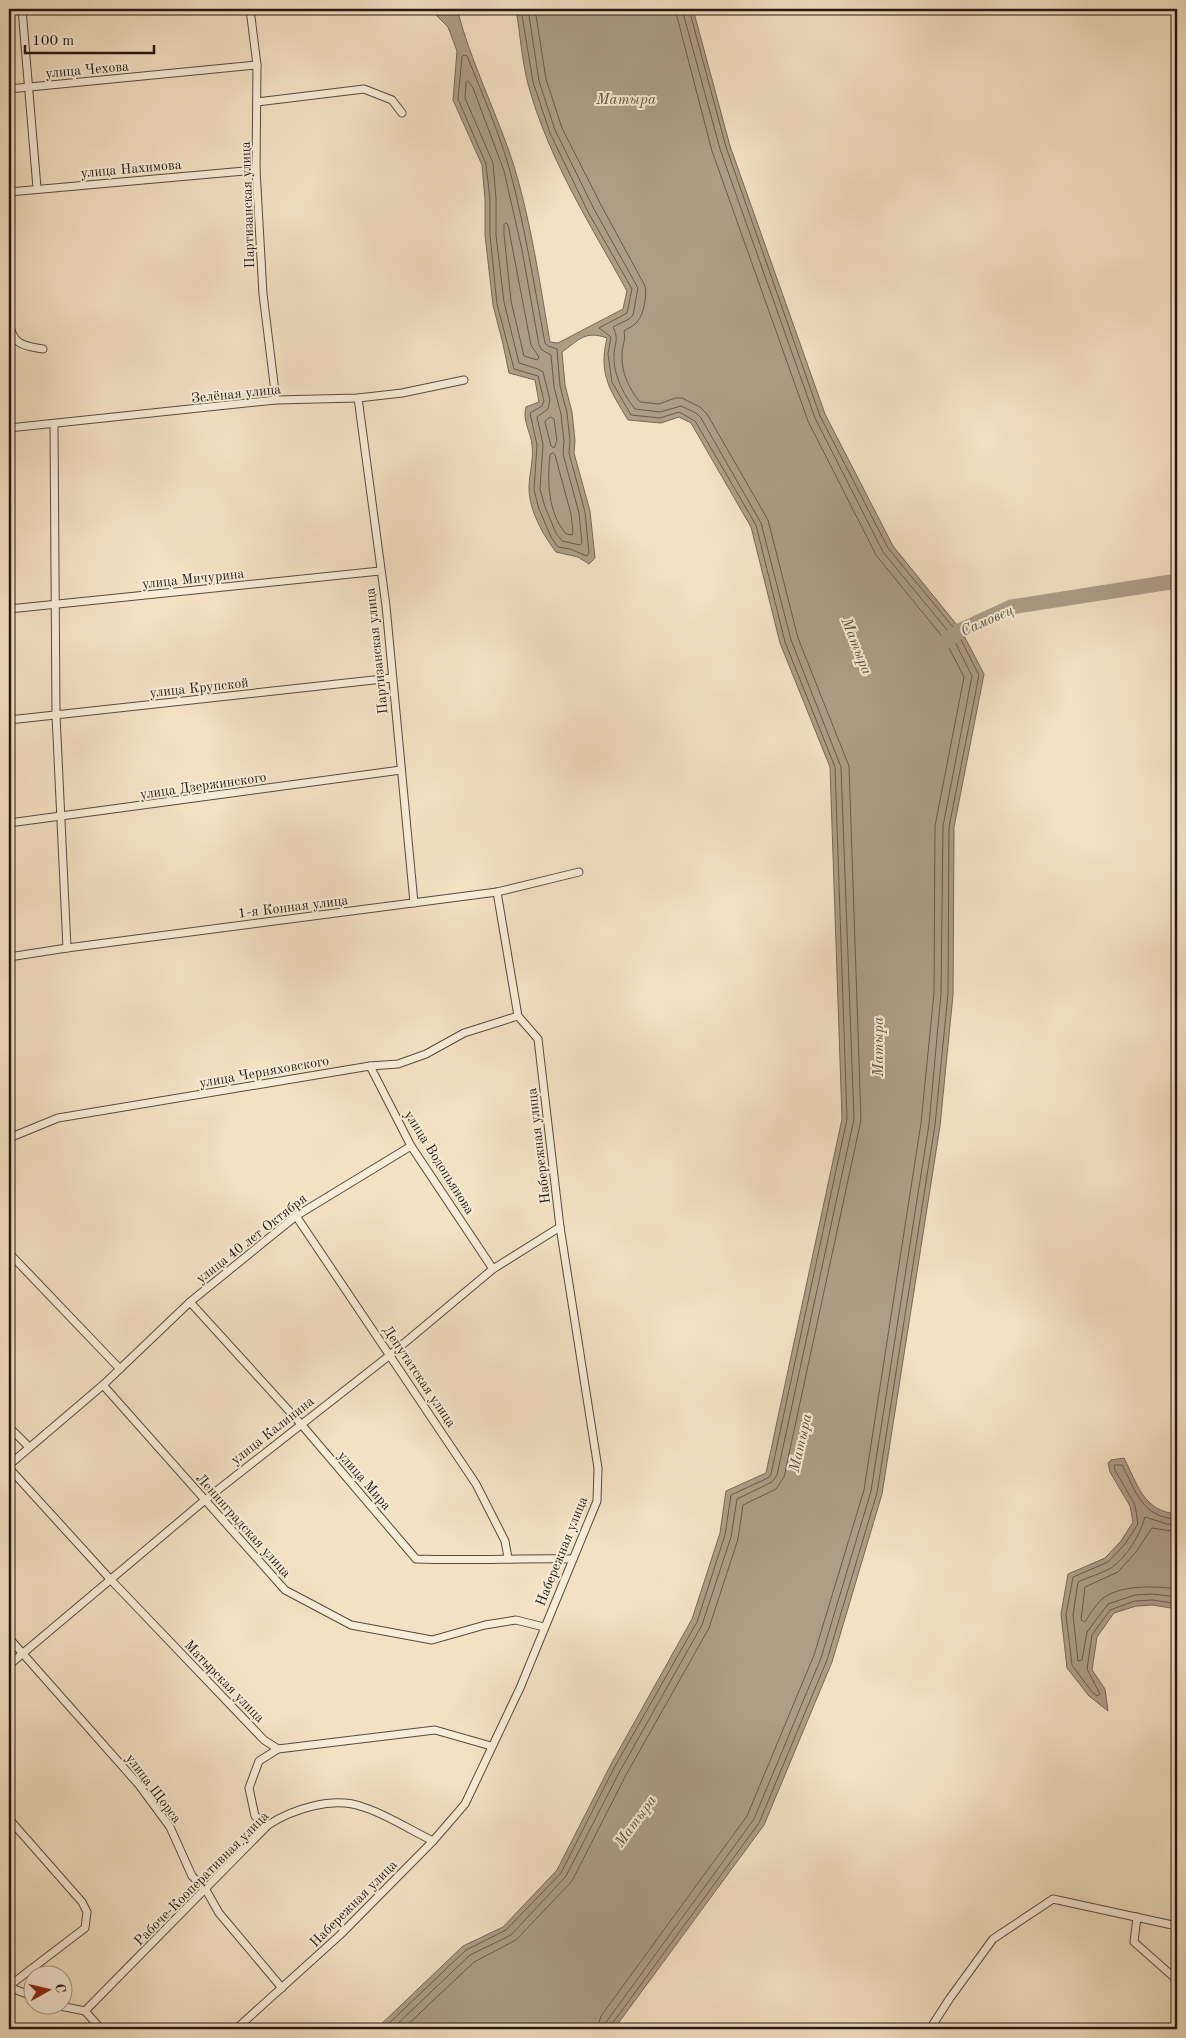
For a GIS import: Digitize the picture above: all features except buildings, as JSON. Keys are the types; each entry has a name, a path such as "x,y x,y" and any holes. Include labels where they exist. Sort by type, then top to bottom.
{"street":[{"path":"22,9 37,188"},
{"name":"Партизанская улица","path":"250,9 257,65 256,170 263,294 276,400"},
{"name":"улица Чехова","path":"9,89 257,65"},
{"path":"256,102 364,89 392,100 402,112"},
{"name":"улица Нахимова","path":"9,192 37,188 256,170"},
{"path":"9,321 10,332 23,346 42,349"},
{"name":"Зелёная улица","path":"9,428 276,400 358,398 402,393 464,380"},
{"name":"Партизанская улица","path":"358,398 386,606 414,903"},
{"path":"54,424 56,715 67,948"},
{"name":"улица Мичурина","path":"9,609 380,571"},
{"name":"улица Крупской","path":"9,720 392,678"},
{"name":"улица Дзержинского","path":"9,823 401,770"},
{"name":"1-я Конная улица","path":"9,957 497,892 579,872"},
{"path":"497,892 518,1016"},
{"name":"улица Черняховского","path":"9,1138 58,1118 370,1066 398,1064 426,1054 464,1033 518,1016"},
{"name":"Набережная улица","path":"236,2029 340,1935 432,1841 465,1804 520,1688 572,1559 598,1501 598,1468 560,1228 538,1039 518,1016"},
{"name":"улица Водопьянова","path":"370,1066 411,1146 493,1269"},
{"name":"улица 40 лет Октября","path":"9,1466 103,1385 190,1302 296,1216 411,1146"},
{"name":"Депутатская улица","path":"296,1216 476,1484 505,1541 508,1558"},
{"name":"улица Калинина","path":"9,1664 205,1500 390,1355 493,1269 560,1228"},
{"path":"9,1253 120,1368"},
{"name":"улица Мира","path":"190,1302 301,1424 416,1559 462,1561 508,1558 572,1559"},
{"name":"Ленинградская улица","path":"103,1385 285,1590 350,1625 432,1640 485,1625 516,1620 544,1627"},
{"path":"9,1427 29,1447"},
{"name":"Матырская улица","path":"9,1466 110,1580 264,1740 278,1749"},
{"name":"улица Щорса","path":"9,1638 139,1785 170,1826 192,1876 206,1890 219,1913 282,1988"},
{"path":"268,1826 255,1816 249,1788 259,1761 278,1749 435,1730 491,1746"},
{"name":"Рабоче-Кооперативная улица","path":"85,2011 268,1826 286,1814 328,1803 363,1806 432,1841"},
{"path":"9,1819 82,1902 87,1912 85,1928 9,1986 22,1992"},
{"path":"930,2029 994,1938 1053,1899 1177,1926"},
{"path":"1137,1917 1134,1942 1177,1980"},
{"path":"72,2008 85,2011 101,2029"}],"water":[{"name":"Матыра","path":"430,9 457,9 469,49 514,166 530,231 550,342 558,343 623,309 627,291 571,190 536,111 528,84 516,9 693,9 730,146 825,414 893,546 961,630 984,674 954,827 953,995 940,1126 882,1494 832,1662 764,1825 614,2029 376,2029 463,1946 503,1927 557,1870 610,1766 692,1619 720,1533 726,1491 766,1473 842,1119 830,767 780,643 751,527 691,423 679,417 661,423 628,420 607,381 604,362 607,338 593,335 588,336 578,340 562,352 565,385 572,412 575,441 574,453 590,511 595,558 589,564 578,557 556,552 546,538 531,505 529,483 532,450 525,412 526,407 539,402 535,380 509,373 493,305 485,235 485,199 482,165 453,100 457,51 448,27"},
{"path":"1124,1458 1138,1487 1149,1502 1156,1508 1177,1514 1177,1609 1153,1605 1136,1606 1114,1613 1097,1637 1092,1670 1105,1689 1108,1711 1089,1696 1067,1668 1061,1614 1068,1574 1105,1558 1121,1541 1133,1522 1130,1506 1110,1472 1108,1463 1111,1460"}],"waterway":[{"name":"Самовец","path":"945,642 961,630 1011,607 1177,581"}]}
